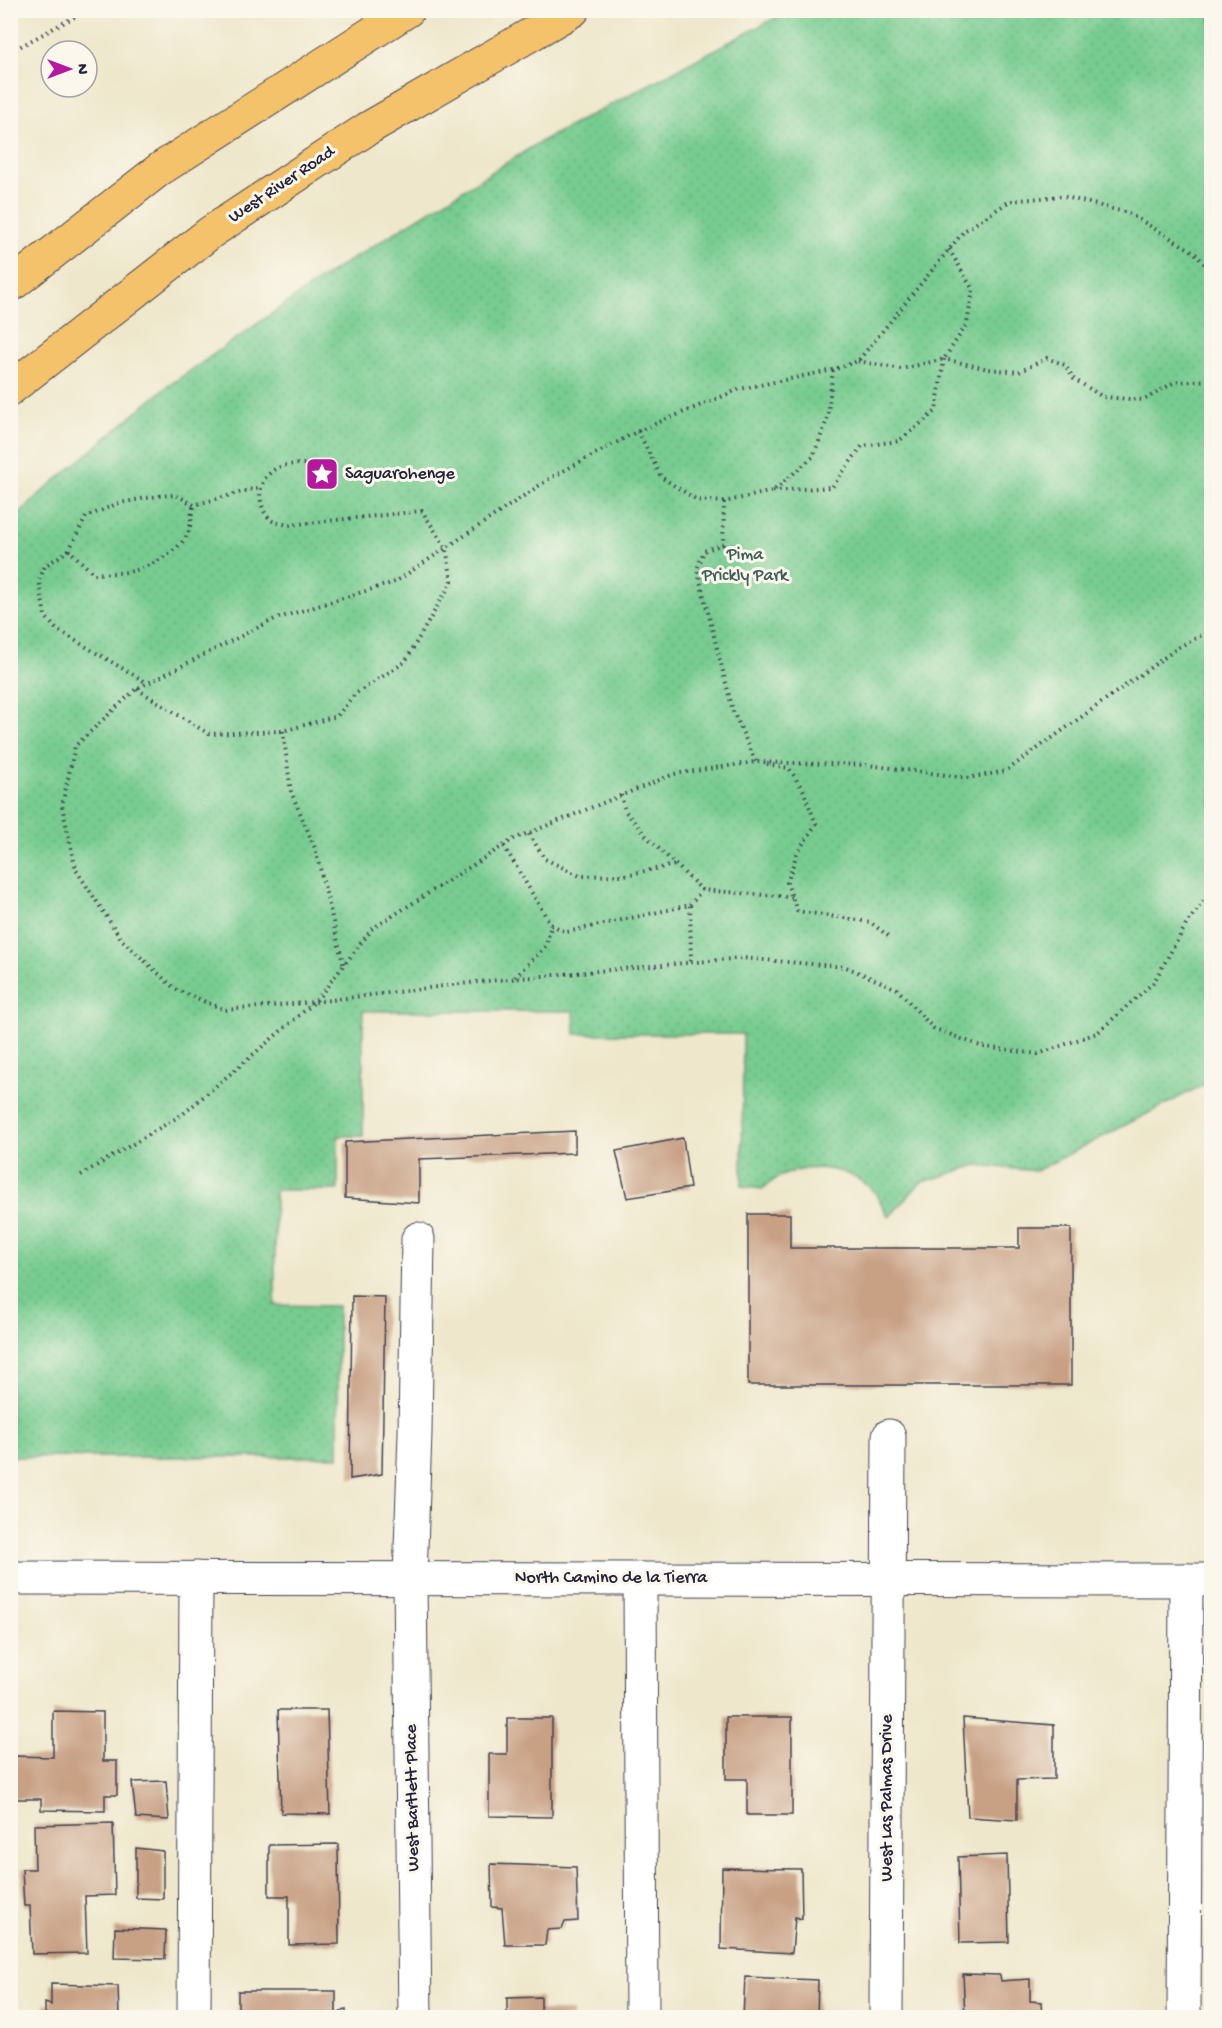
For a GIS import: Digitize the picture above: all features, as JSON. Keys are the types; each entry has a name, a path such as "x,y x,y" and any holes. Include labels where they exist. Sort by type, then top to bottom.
{"main road":[{"path":"10,286 160,169 408,10"},
{"name":"West River Road","path":"10,389 211,232 367,129 573,10"}],"street":[{"name":"West Bartlett Place","path":"416,2018 410,1578 418,1239"},
{"name":"West Las Palmas Drive","path":"886,2018 889,1436"},
{"name":"North Camino de la Tierra","path":"10,1578 1199,1580"},
{"path":"194,2018 196,1578"},
{"path":"640,1579 642,2018"},
{"path":"1184,2018 1199,1580"}],"path":[{"path":"10,52 87,10"},
{"path":"858,361 964,231 1010,201 1062,196 1128,213 1194,252 1212,273"},
{"path":"638,431 661,477 697,500 724,502 772,491 832,487 862,446 899,441 936,411 944,359 967,324 974,290 949,249"},
{"path":"1212,380 1175,382 1144,400 1103,397 1074,379 1065,365 1047,358 1019,372 988,369 944,359 900,369 858,361 833,370 740,389 638,431 552,477 395,582 275,619 136,689 75,746 62,806 76,870 122,940 175,989 225,1011 513,978 741,958 846,967 897,990 933,1028 983,1047 1038,1054 1096,1033 1154,982 1187,923 1212,890"},
{"path":"772,491 813,457 827,420 833,370"},
{"path":"136,689 209,734 283,731 337,716 355,694 405,662 452,581 446,548 422,511 289,525 272,520 261,506 261,488 269,473 289,464 306,464"},
{"path":"147,683 56,629 45,616 39,580 45,566 69,550 86,517 120,503 176,495 194,505 261,488"},
{"path":"724,502 723,544 705,551 697,569 733,711 755,762"},
{"path":"69,550 93,574 135,570 162,558 178,545 189,532 190,515 194,505"},
{"path":"81,1175 183,1114 315,1002 372,929 514,839 674,774 755,762 868,765 969,778 1006,771 1179,647 1212,630"},
{"path":"283,731 291,792 315,848 344,967"},
{"path":"755,762 789,768 803,790 816,824 797,853 787,883 797,911 870,922 891,938"},
{"path":"621,795 625,812 646,836 702,890 792,897"},
{"path":"529,834 545,859 580,876 625,875 675,864"},
{"path":"504,846 551,925 567,932 690,905 702,890"},
{"path":"690,905 692,962"},
{"path":"513,978 546,946 551,925"}],"green space":[{"name":"Pima Prickly Park","path":"790,10 1211,11 1211,1081 1036,1171 977,1165 920,1183 889,1217 875,1193 865,1184 855,1177 831,1170 818,1168 793,1172 778,1177 762,1189 742,1186 743,1034 575,1034 574,1011 363,1011 363,1136 338,1136 338,1190 275,1190 275,1305 338,1306 338,1457 11,1457 11,522 42,492 164,389 330,273 540,142"}],"building":[{"path":"575,1131 575,1153 419,1159 419,1203 345,1198 345,1142"},
{"path":"683,1138 690,1188 627,1198 616,1151"},
{"path":"748,1214 790,1214 790,1248 1019,1248 1019,1228 1071,1228 1071,1385 748,1385"},
{"path":"352,1296 385,1297 382,1474 350,1479"},
{"path":"278,1710 327,1710 330,1814 281,1813"},
{"path":"53,1711 103,1712 103,1761 117,1761 117,1795 105,1795 105,1811 41,1810 41,1799 12,1799 13,1756 53,1757"},
{"path":"726,1717 792,1717 792,1815 747,1815 747,1779 726,1779"},
{"path":"507,1718 552,1718 552,1817 489,1816 489,1754 507,1754"},
{"path":"963,1718 1054,1725 1054,1779 1017,1780 1017,1820 968,1817"},
{"path":"166,1781 169,1820 136,1818 132,1782"},
{"path":"113,1823 115,1895 85,1896 87,1953 32,1954 30,1906 24,1906 22,1869 35,1869 34,1825"},
{"path":"338,1844 339,1944 289,1945 289,1896 269,1896 269,1845"},
{"path":"136,1848 163,1851 163,1899 136,1898"},
{"path":"1007,1855 1009,1942 960,1943 958,1857"},
{"path":"491,1864 576,1867 578,1921 565,1922 562,1929 547,1930 545,1945 505,1945 502,1908 492,1907"},
{"path":"722,1868 801,1869 802,1919 795,1917 792,1953 721,1949"},
{"path":"115,1928 166,1930 165,1959 114,1958"},
{"path":"963,1974 1000,1975 1001,1981 1030,1979 1030,2001 1041,2002 1042,2018 965,2018"},
{"path":"745,1977 818,1980 817,2018 743,2018"},
{"path":"51,1984 118,1986 119,2018 45,2018 45,2003 51,2005"},
{"path":"238,1991 336,1991 336,2015 346,2009 346,2018 238,2018"},
{"path":"541,1997 541,2011 572,2011 572,2018 507,2018 507,1998"}],"place":[{"name":"Saguarohenge","path":"322,474"}]}
